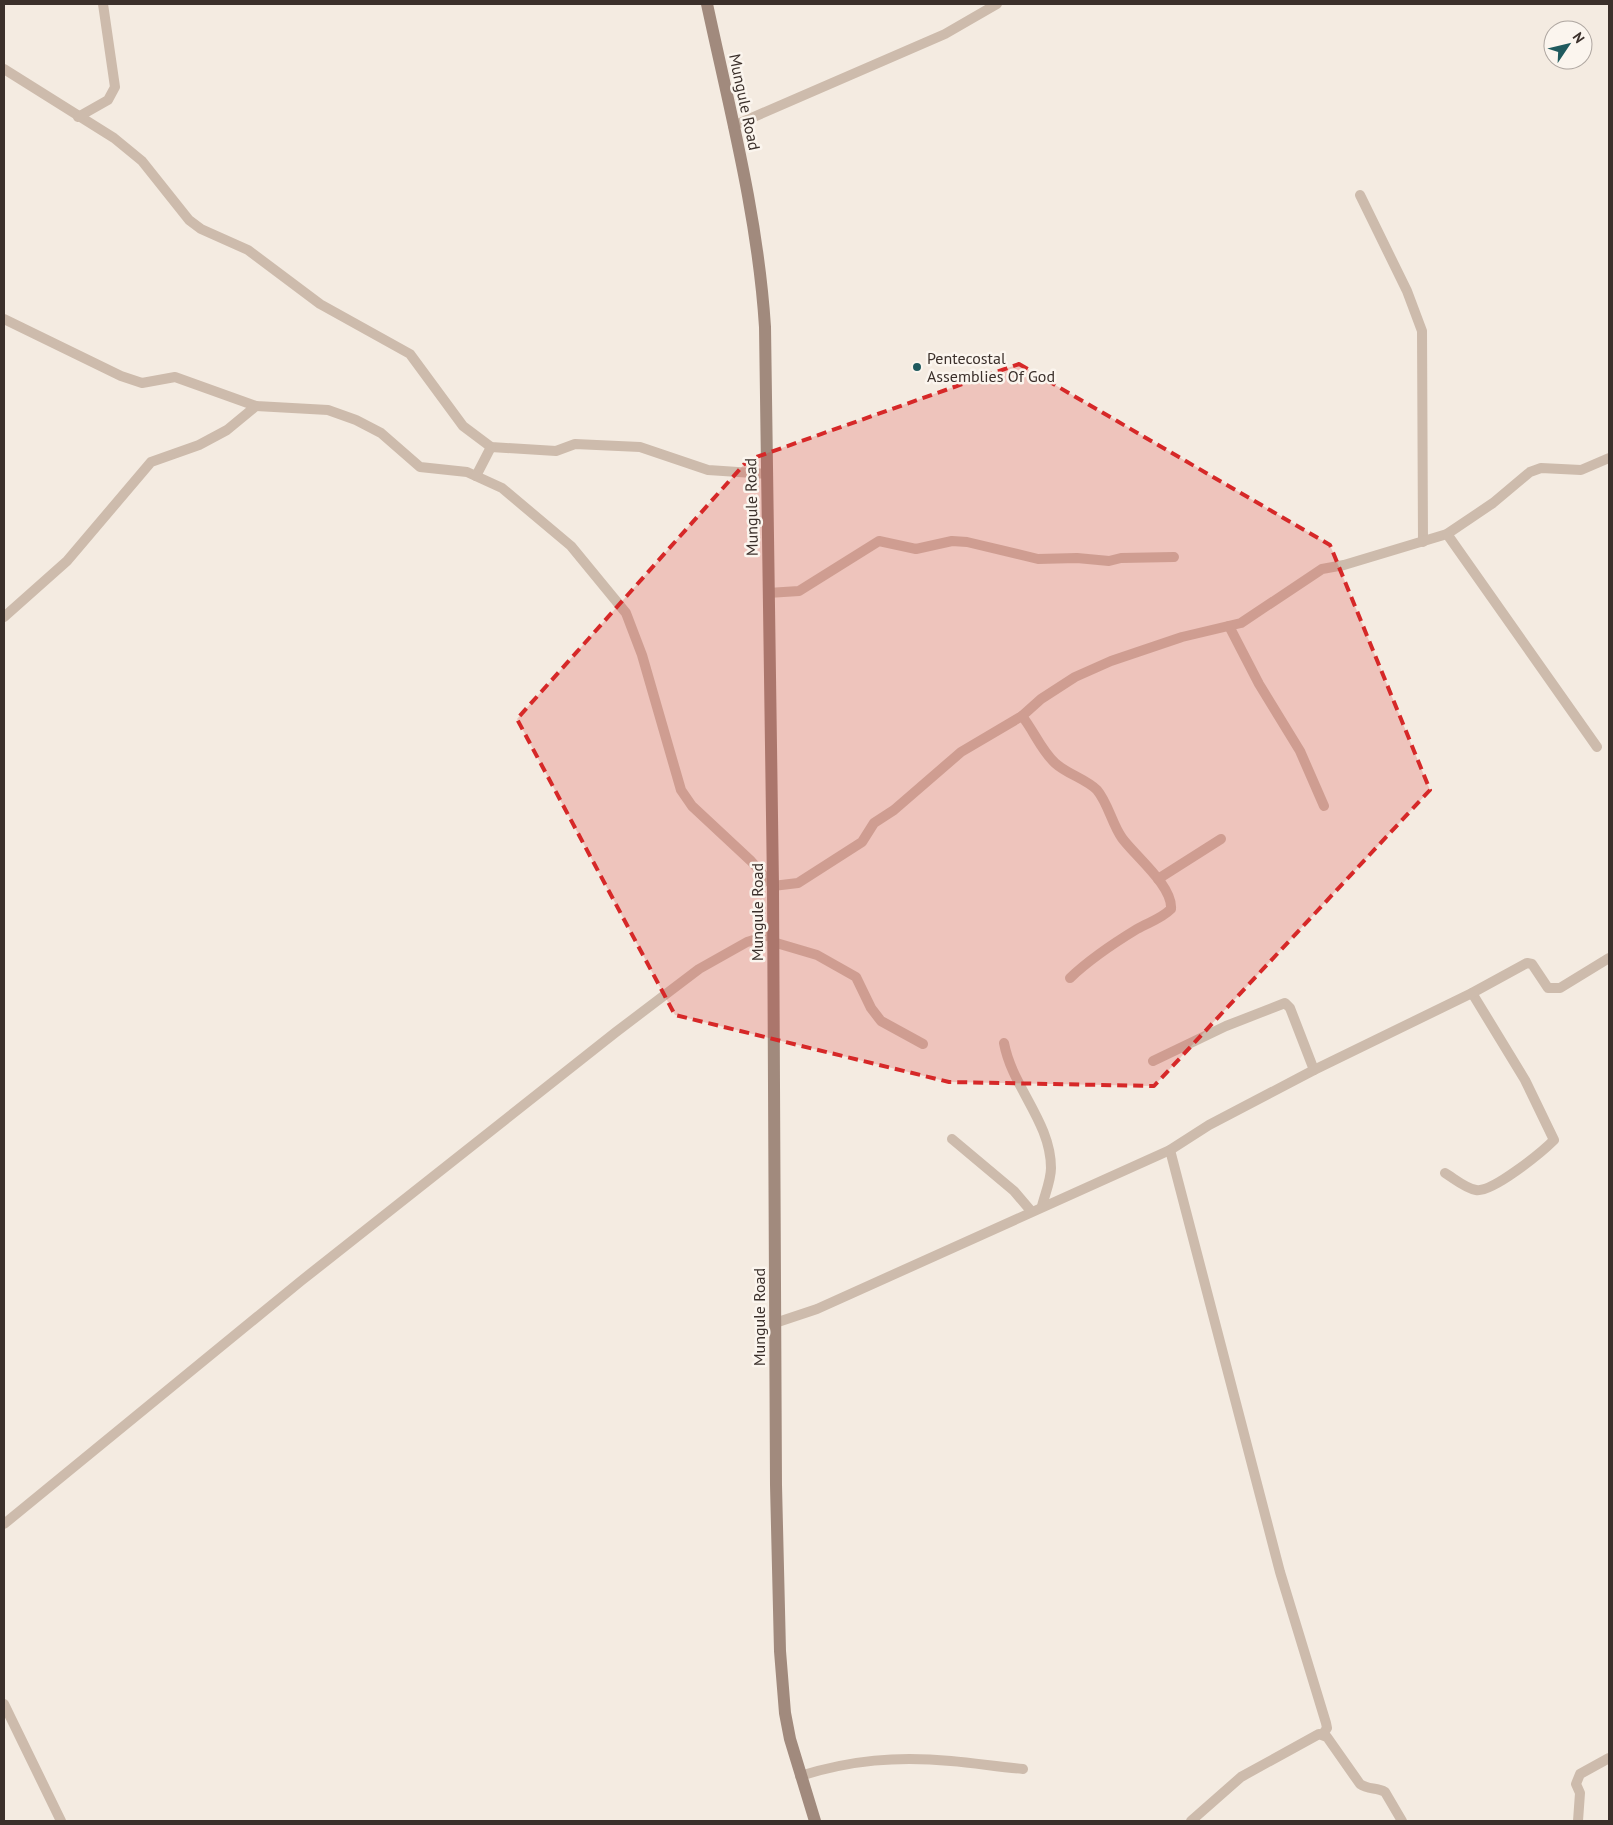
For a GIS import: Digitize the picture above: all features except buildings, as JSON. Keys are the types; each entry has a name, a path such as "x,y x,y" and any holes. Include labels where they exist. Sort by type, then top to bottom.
{"street":[{"path":"78,117 108,100 115,87 103,4"},
{"name":"Mungule Road","path":"707,4 753,222 762,279 765,327 774,886 775,1323 780,1651 786,1713 800,1776 814,1821"},
{"path":"733,126 945,34 997,4"},
{"path":"4,69 114,138 142,161 189,220 201,229 248,250 320,304 410,354 463,426 491,447 512,446 556,451 575,444 640,447 708,470 766,474"},
{"path":"1360,195 1407,291 1422,331 1423,542"},
{"path":"4,319 122,376 142,382 175,377 256,406 328,410 356,420 381,433 420,467 466,472 502,488 571,546 626,613 642,655 681,790 692,806 751,861 774,886 798,884 862,842 874,823 894,810 954,757 976,741 1022,716 1041,699 1074,677 1111,661 1182,637 1241,623 1322,569 1447,534 1493,503 1530,472 1542,468 1581,470 1609,458"},
{"path":"4,617 67,561 151,462 199,445 227,430 256,406"},
{"path":"476,476 491,447"},
{"path":"1447,534 1597,747"},
{"path":"768,592 799,591 878,541 916,549 952,541 967,542 1038,559 1078,558 1109,561 1121,558 1174,557"},
{"path":"1230,626 1259,684 1300,750 1308,773 1324,806"},
{"path":"1022,716 1054,762 1096,789 1122,838 1158,879 1171,901 1171,909 1162,918 1138,929 1089,960 1070,978"},
{"path":"1158,879 1221,839"},
{"path":"4,1524 301,1281 608,1038 699,969 747,942 773,938 818,955 856,976 870,1008 881,1021 923,1044"},
{"path":"775,1323 817,1309 1042,1206 1170,1150 1209,1125 1314,1070 1472,993 1527,963 1532,964 1548,988 1560,988 1609,958"},
{"path":"1445,1173 1477,1190 1489,1188 1544,1150 1554,1140 1525,1080 1472,993"},
{"path":"1152,1061 1226,1026 1285,1003 1293,1015 1314,1070"},
{"path":"1004,1043 1007,1055 1047,1141 1051,1169 1042,1206"},
{"path":"952,1140 1014,1191 1031,1211"},
{"path":"1170,1150 1280,1572 1326,1723 1327,1728 1323,1734"},
{"path":"4,1704 61,1821"},
{"path":"1191,1821 1241,1777 1314,1734 1323,1734 1332,1743 1360,1784 1366,1788 1380,1789 1385,1792 1402,1821"},
{"path":"1578,1821 1580,1793 1576,1784 1580,1774 1609,1758"},
{"path":"800,1776 845,1763 874,1760 948,1760 1023,1769"}],"highlighted area":[{"path":"1019,364 1330,545 1430,790 1154,1086 949,1082 675,1015 517,719 748,460"}],"place":[{"name":"Pentecostal Assemblies Of God","path":"917,367"}]}
